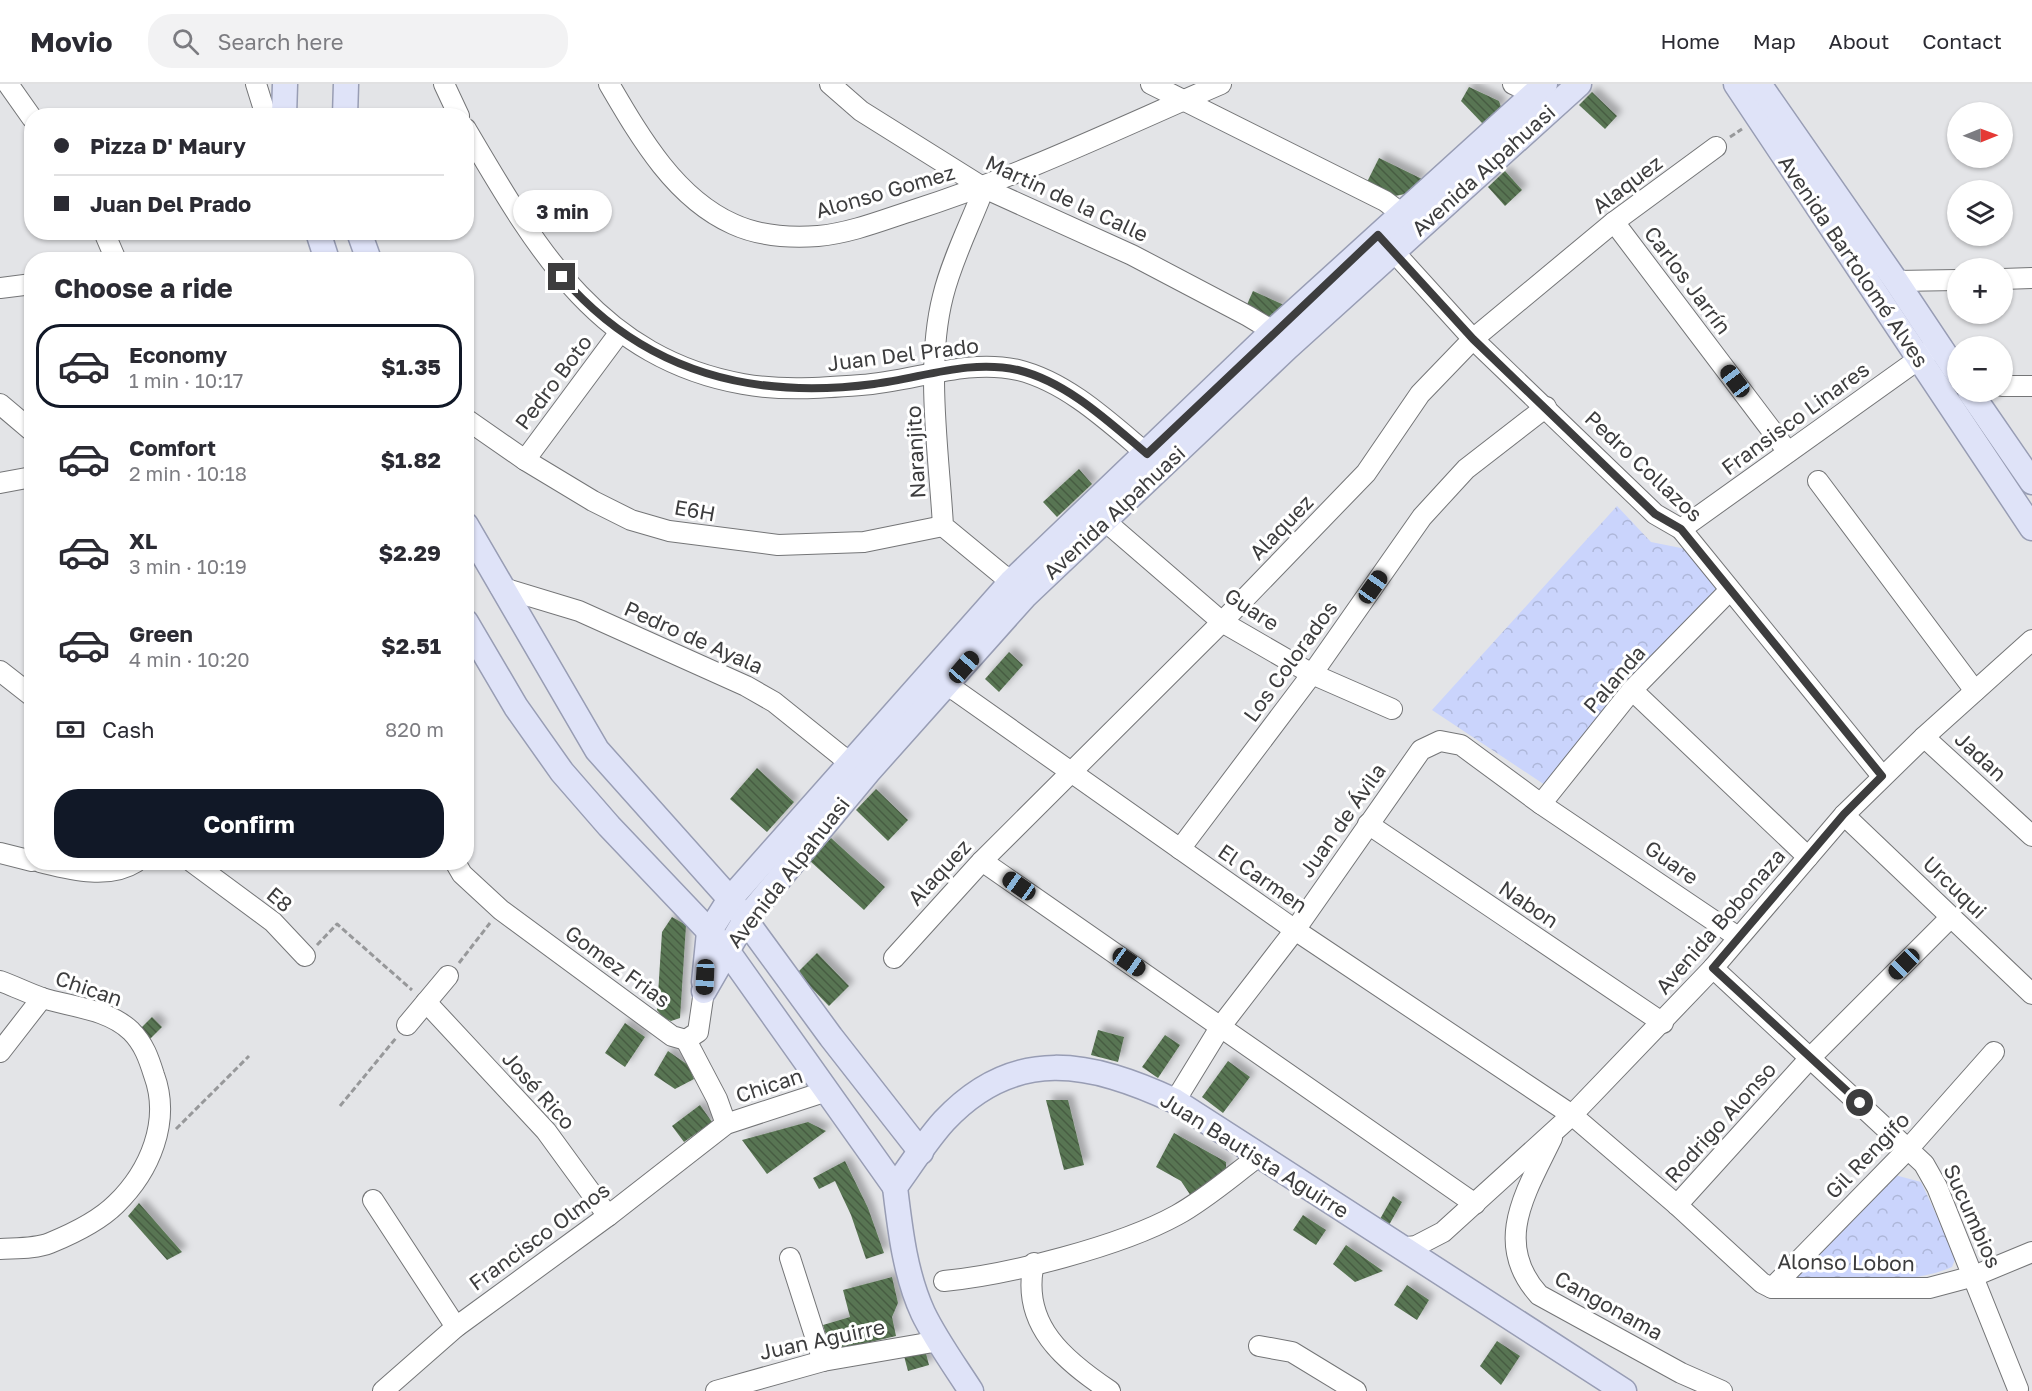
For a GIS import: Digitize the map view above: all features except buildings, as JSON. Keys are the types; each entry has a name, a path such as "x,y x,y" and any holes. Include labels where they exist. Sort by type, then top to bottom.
{"main road":[{"path":"284,108 285,84"},
{"path":"345,108 346,84"},
{"name":"Avenida Alpahuasi","path":"718,941 745,920 868,772 1011,582 1147,454 1281,339 1411,220 1579,84"},
{"name":"Avenida Bartolomé Alves","path":"1736,84 1758,118 1928,352 2032,528"},
{"name":"Avenida Bartolomé Alves","path":"1759,84 1896,281 1928,352 1947,366"},
{"name":"Avenida Alpahuasi","path":"1411,220 1531,87"},
{"name":"Avenida Alpahuasi","path":"704,991 730,899 850,763 1105,521 1281,339"},
{"path":"1977,402 2032,482"},
{"path":"474,539 597,750 730,899 921,1152"},
{"path":"474,636 516,707 562,772 718,941 827,1090 894,1187 912,1281 923,1312 971,1391"},
{"name":"Juan Bautista Aguirre","path":"894,1187 944,1122 971,1097 1007,1076 1030,1070 1061,1068 1096,1070 1131,1080 1175,1101 1439,1274 1624,1391"}],"street":[{"path":"8,84 25,108"},
{"path":"256,84 264,108"},
{"path":"444,84 455,108"},
{"name":"Alonso Gomez","path":"609,84 644,143 681,186 706,210 734,225 763,234 793,237 846,232 984,188 1221,84"},
{"name":"Martin de la Calle","path":"831,84 861,111 984,188 1132,255 1281,339"},
{"path":"1150,84 1385,201 1411,220"},
{"name":"Juan Del Prado","path":"474,143 503,192 551,264 584,303 620,332 678,363 711,376 744,384 813,389 874,384 974,366 1017,370 1041,378 1104,418 1147,454"},
{"name":"Alaquez","path":"894,958 982,861 1222,622 1366,473 1420,394 1473,339 1614,222 1716,147"},
{"name":"Naranjito","path":"984,188 943,296 935,374 944,526 1011,582"},
{"name":"Carlos Jarrín","path":"1614,222 1788,452"},
{"name":"Pedro Collazos","path":"1385,243 1473,339 1655,514 1681,529 1729,591 1882,776"},
{"path":"2013,279 2032,278"},
{"path":"1896,281 1947,279"},
{"path":"0,288 24,285"},
{"name":"Pedro Boto","path":"525,460 620,332"},
{"name":"Fransisco Linares","path":"1681,529 1928,352"},
{"path":"2013,386 2032,386"},
{"path":"0,404 24,424"},
{"name":"Los Colorados","path":"1180,849 1312,674 1415,526 1444,490 1466,469 1546,407"},
{"name":"E6H","path":"474,425 525,460 631,520 704,537 778,545 864,542 944,526"},
{"path":"0,483 24,478"},
{"path":"1818,482 1975,692"},
{"name":"Guare","path":"1105,521 1222,622 1312,674 1392,709"},
{"name":"Pedro de Ayala","path":"500,586 579,612 746,686 774,702 850,763"},
{"name":"Palanda","path":"1540,804 1632,690 1729,591"},
{"name":"Avenida Bobonaza","path":"1400,1248 1416,1246 1443,1232 1572,1115 1663,1023 1713,968 1844,814 1924,737 2032,640"},
{"path":"0,671 24,690"},
{"name":"El Carmen","path":"939,679 1295,930 1572,1115"},
{"path":"1632,690 1808,857"},
{"name":"Jadan","path":"1924,737 2032,836"},
{"name":"Juan de Ávila","path":"1175,1101 1221,1026 1295,930 1421,750 1440,741 1461,745"},
{"name":"Guare","path":"1461,745 1540,804 1738,937"},
{"name":"Urcuqui","path":"1844,814 2032,994"},
{"name":"Nabon","path":"1368,824 1663,1023"},
{"path":"0,853 24,859"},
{"path":"982,861 1475,1204"},
{"name":"E8","path":"203,870 273,922 307,954"},
{"name":"E8","path":"212,870 276,919 307,954"},
{"name":"Gomez Frias","path":"460,870 501,910 672,1036 687,1040"},
{"name":"Rodrigo Alonso","path":"1677,1205 1810,1057 1951,917"},
{"name":"Sucumbios","path":"1713,968 1924,1164 1937,1187 2020,1388"},
{"path":"407,1025 448,976"},
{"name":"Chican","path":"0,981 42,998 86,1008 125,1025 142,1044 160,1098 160,1124 154,1147 129,1190 100,1217 49,1244 0,1249"},
{"name":"Avenida Alpahuasi","path":"687,1040 698,1032 704,991"},
{"path":"0,1052 42,998"},
{"name":"José Rico","path":"426,1002 546,1131 608,1216"},
{"path":"687,1040 717,1099 726,1124"},
{"name":"Gil Rengifo","path":"1772,1288 1909,1148 1994,1052"},
{"name":"Chican","path":"726,1124 827,1090"},
{"name":"Alonso Lobon","path":"1572,1115 1677,1205 1762,1283 1772,1288 1929,1288 1974,1276 2032,1252"},
{"name":"Francisco Olmos","path":"383,1391 456,1327 608,1216 726,1124"},
{"name":"Cangonama","path":"1556,1129 1520,1210 1514,1244 1517,1263 1524,1280 1539,1295 1681,1372 1722,1391"},
{"path":"944,1281 1034,1263 1118,1239 1176,1215 1259,1156"},
{"path":"373,1200 456,1327"},
{"path":"1439,1274 1438,1260 1443,1232"},
{"path":"790,1258 823,1361"},
{"path":"1034,1263 1033,1295 1042,1329 1060,1354 1110,1391"},
{"name":"Juan Aguirre","path":"716,1391 823,1361 939,1341"},
{"path":"1258,1346 1292,1352 1356,1391"}],"path":[{"path":"1716,147 1758,118"},
{"path":"448,976 501,910"},
{"path":"307,954 337,924 426,1002"},
{"path":"340,1106 407,1025"},
{"path":"154,1147 187,1121 249,1056"}],"green space":[{"path":"1617,506 1651,542 1686,549 1721,591 1545,785 1432,710"},
{"path":"1895,1175 1921,1182 1956,1257 1952,1267 1934,1273 1893,1280 1789,1279"}],"route":[{"path":"562,277 584,303 620,332 648,349 711,376 744,384 813,389 874,384 974,366 1017,370 1057,386 1104,418 1147,454 1274,331 1378,235 1473,339 1655,514 1681,529 1729,591 1882,776 1844,814 1713,968 1860,1103"}]}
